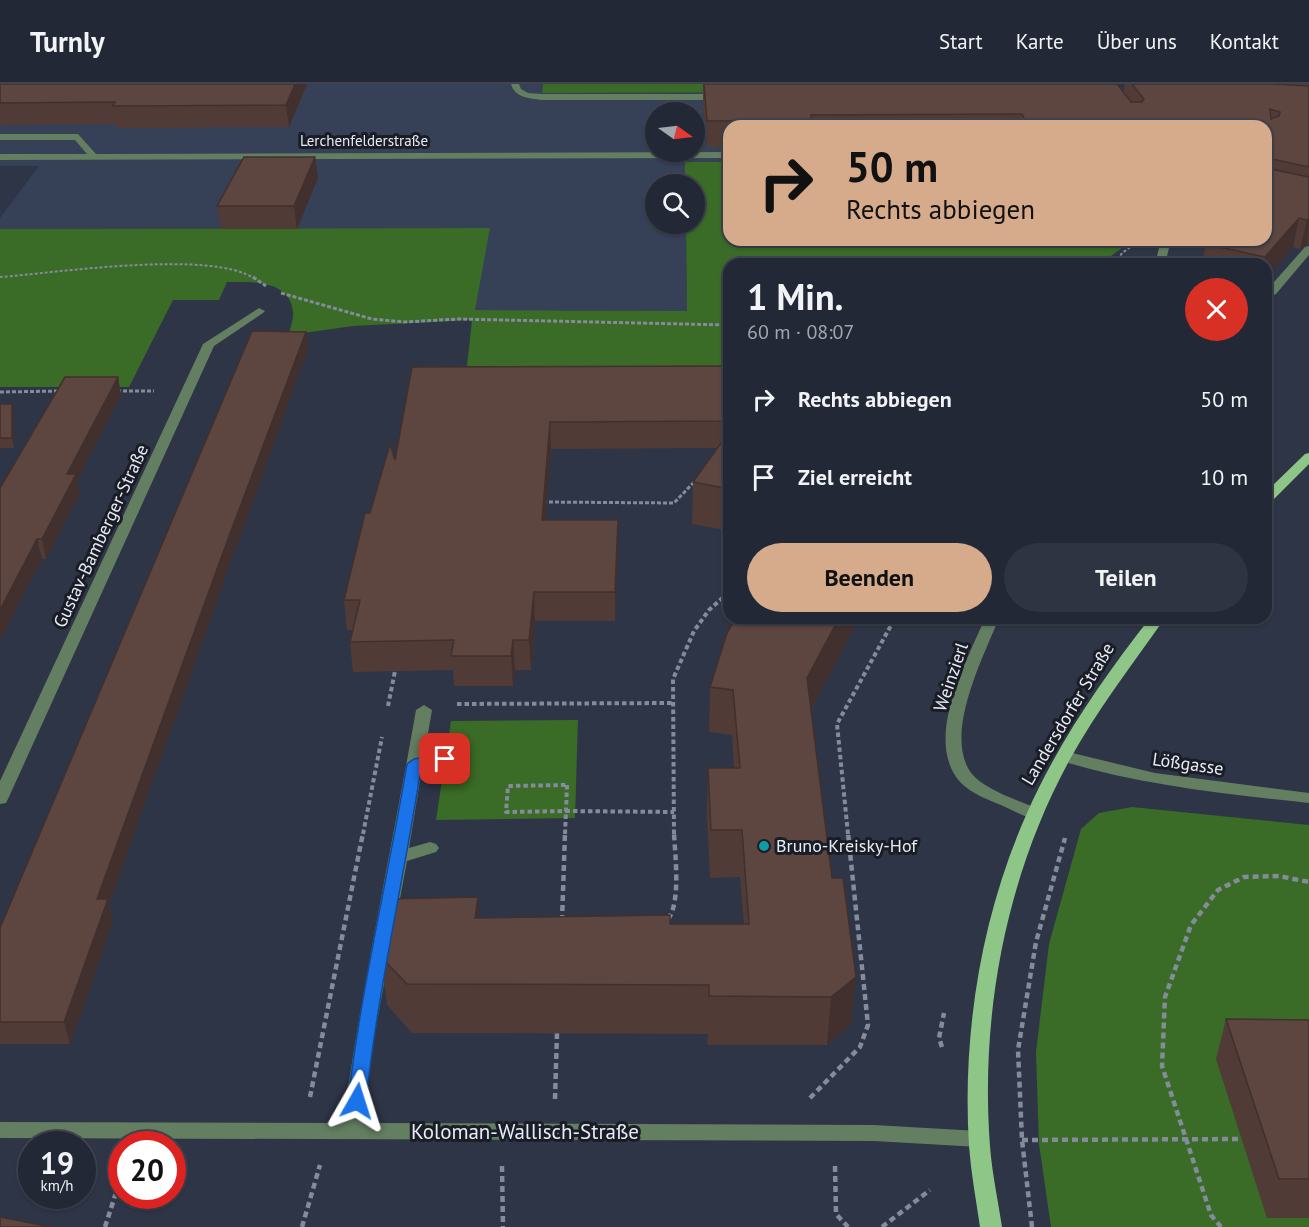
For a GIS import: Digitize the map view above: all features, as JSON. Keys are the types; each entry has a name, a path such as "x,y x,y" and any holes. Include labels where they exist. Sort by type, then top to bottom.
{"main road":[{"path":"1272,493 1309,457"},
{"name":"Landersdorfer Straße","path":"991,1227 979,1139 980,1044 996,935 1016,863 1035,814 1064,756 1120,665 1153,624"}],"street":[{"path":"515,84 517,90 526,95 542,97 733,97"},
{"path":"0,137 78,136 94,156"},
{"name":"Lerchenfelderstraße","path":"0,157 723,155"},
{"path":"1272,292 1309,249"},
{"name":"Gustav-Bamberger-Straße","path":"0,799 209,344 259,311"},
{"name":"Weinzierl","path":"990,624 956,712 953,752 966,778 1002,799 1035,814"},
{"path":"352,1132 365,1032 399,857 424,710"},
{"name":"Lößgasse","path":"1064,756 1097,767 1163,782 1309,798"},
{"path":"414,764 445,759"},
{"path":"399,857 430,848"},
{"name":"Koloman-Wallisch-Straße","path":"0,1130 874,1133 979,1139"}],"path":[{"path":"1119,258 1132,246"},
{"path":"0,277 184,264 250,272 270,291 270,301 259,311"},
{"path":"270,291 291,294 372,319 404,322 458,319 723,325"},
{"path":"0,392 66,391"},
{"path":"113,391 161,391"},
{"path":"661,927 673,913 675,897 673,679 680,655 697,626 723,596"},
{"path":"807,1102 860,1047 868,1025 837,724 892,624"},
{"path":"447,704 672,703"},
{"path":"388,705 400,705"},
{"path":"562,931 566,811 567,785 508,786 506,812 566,811 674,812"},
{"path":"1032,1227 1022,1140 1018,1050 1036,942 1066,836"},
{"path":"1221,1227 1211,1215 1162,1066 1165,997 1191,925 1218,890 1244,877 1279,876 1309,882"},
{"path":"555,1103 557,1033"},
{"path":"1022,1140 1241,1138"},
{"path":"835,1160 836,1214 848,1227"},
{"path":"302,1227 322,1162"},
{"path":"502,1163 503,1227"},
{"path":"882,1227 930,1190"},
{"path":"105,1227 111,1209"}],"shaded area":[{"path":"0,84 543,84 542,93 1070,91 787,120 723,120 723,162 705,162 705,102 645,102 645,162 685,162 685,174 645,174 645,234 686,234 687,311 474,310 490,228 0,229 0,218 39,166 0,166"}],"green space":[{"path":"543,84 1064,84 1070,91 542,93"},
{"path":"685,162 723,162 723,246 1125,246 1110,258 723,258 723,367 467,366 472,320 353,326 289,335 293,312 285,293 268,285 227,282 219,300 173,300 129,387 0,387 0,229 490,228 475,310 687,311 686,234 705,234 705,174 685,174"},
{"path":"578,720 575,818 436,820 451,721"},
{"path":"1132,807 1309,825 1309,1227 1051,1227 1039,1144 1036,1052 1049,944 1081,829 1099,813"}],"building":[{"path":"0,84 295,84 286,105 113,106 115,102 0,103"},
{"path":"704,84 1117,84 1131,102 1142,102 1144,99 1132,84 1309,86 1309,167 1272,159 1272,120 1025,120 1022,114 811,115 812,120 707,121","holes":["1270,109 1280,112 1279,116 1271,119"]},
{"path":"244,157 315,157 294,206 217,206"},
{"path":"1272,169 1309,177 1309,219 1299,218 1265,257 1215,246 1272,246"},
{"path":"252,331 306,332 97,899 108,899 64,1022 0,1022 0,928"},
{"path":"723,366 723,421 550,422 542,520 618,520 615,592 534,592 529,640 513,640 511,656 451,656 454,640 350,642 360,600 344,600 365,513 370,513 390,444 395,460 412,367"},
{"path":"65,377 118,377 67,474 76,474 42,539 37,539 0,610 0,488"},
{"path":"0,404 12,404 12,438 0,438"},
{"path":"723,440 723,488 693,482"},
{"path":"732,624 836,624 807,678 832,878 843,878 856,977 831,997 709,996 709,985 407,984 381,957 390,899 478,897 475,918 670,915 670,924 749,924 742,830 711,830 708,768 740,768 733,690 710,687 727,633"},
{"path":"1226,1019 1309,1020 1309,1179 1279,1179"},
{"path":"0,1217 51,1227 0,1227"}],"place":[{"name":"Bruno-Kreisky-Hof","path":"764,846"}],"route":[{"path":"357,1101 365,1032 399,857 414,764 445,759"}]}
